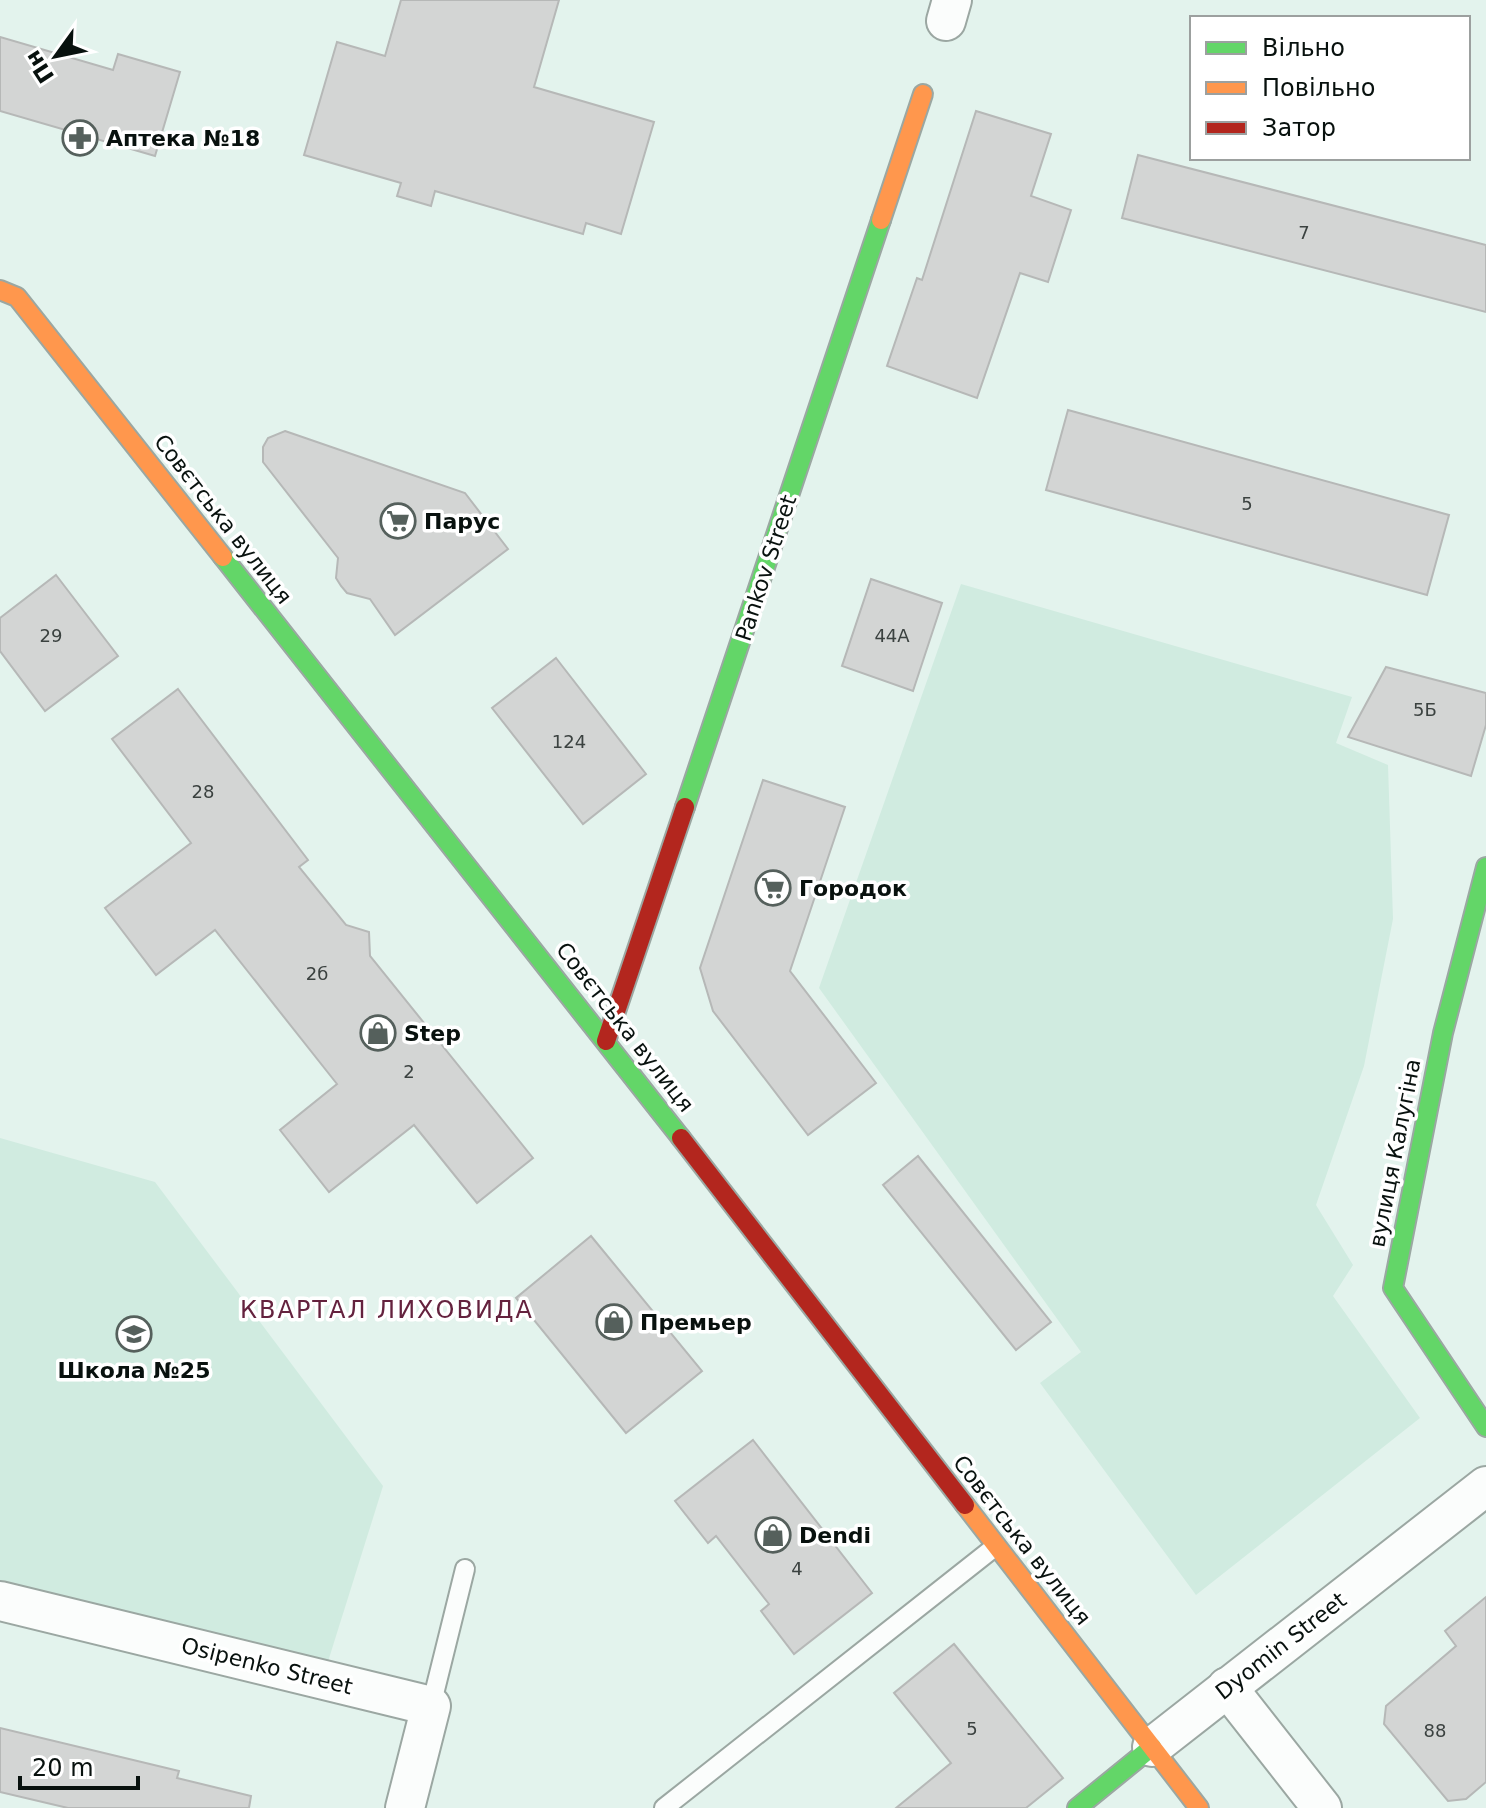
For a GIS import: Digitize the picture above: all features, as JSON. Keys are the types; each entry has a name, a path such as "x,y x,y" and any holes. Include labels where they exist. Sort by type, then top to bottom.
{"main road":[{"name":"Pankov Street","path":"606,1041 923,94"},
{"name":"Совєтська вулиця","path":"0,290 17,297 606,1041 1199,1808"},
{"name":"вулиця Калугіна","path":"1486,867 1443,1033 1393,1288 1486,1427"},
{"name":"Dyomin Street","path":"1077,1808 1152,1747"}],"street":[{"name":"Dyomin Street","path":"1152,1747 1486,1486"},
{"name":"Osipenko Street","path":"0,1601 431,1706"},
{"path":"1227,1687 1322,1808"},
{"path":"405,1808 431,1706"}],"lane":[{"path":"664,1808 996,1546"},
{"path":"431,1706 465,1569"}],"shaded area":[{"path":"961,584 1352,697 1336,743 1388,765 1393,919 1364,1066 1316,1205 1353,1265 1333,1296 1420,1418 1196,1595 1040,1383 1081,1352 819,988"},
{"name":"Школа №25","path":"0,1138 155,1182 383,1486 326,1668 0,1583"}],"building":[{"path":"401,0 559,0 534,87 654,122 621,234 586,223 583,234 435,191 431,206 397,196 401,183 304,155 337,42 385,56"},
{"path":"0,37 113,70 118,54 180,72 155,156 0,111"},
{"path":"976,111 1051,134 1031,196 1071,210 1048,282 1020,273 977,398 887,366 917,278 922,280"},
{"path":"1138,155 1486,245 1486,312 1122,218"},
{"path":"1068,410 1449,515 1427,595 1046,490"},
{"name":"Парус","path":"285,431 465,493 508,549 395,635 370,599 347,593 341,586 336,578 338,558 263,462 263,447 268,438"},
{"path":"56,575 118,656 45,711 0,651 0,618"},
{"path":"871,579 942,603 913,691 842,666"},
{"path":"556,658 646,774 583,824 492,708"},
{"path":"1386,667 1486,693 1486,725 1471,776 1348,737"},
{"path":"178,689 308,860 299,867 346,925 369,932 370,956 533,1158 477,1203 414,1125 329,1192 280,1130 337,1084 215,930 156,975 105,908 191,843 112,739"},
{"name":"Городок","path":"763,780 845,807 790,971 876,1083 808,1135 713,1011 700,968"},
{"path":"918,1156 1051,1322 1016,1350 883,1185"},
{"path":"591,1236 702,1371 626,1433 516,1298"},
{"path":"753,1440 872,1593 794,1654 761,1611 769,1604 716,1536 708,1543 675,1501"},
{"path":"1486,1597 1486,1782 1466,1799 1448,1801 1384,1724 1386,1706 1456,1646 1445,1631"},
{"path":"954,1644 1063,1778 1026,1808 896,1808 951,1763 894,1693"},
{"path":"0,1728 179,1771 177,1778 251,1796 249,1808 68,1808 0,1792"}],"traffic: fast":[{"path":"685,807 881,220"},
{"path":"223,557 681,1138"},
{"path":"1486,867 1443,1033 1393,1288 1486,1427"},
{"path":"1077,1808 1152,1747"}],"traffic: slow":[{"path":"881,220 923,94"},
{"path":"0,290 17,297 223,557"},
{"path":"965,1505 1199,1808"}],"traffic: jam":[{"path":"606,1041 685,807"},
{"path":"681,1138 965,1505"}],"place":[{"name":"Аптека №18","path":"80,138"},
{"name":"Парус","path":"398,521"},
{"name":"Городок","path":"773,888"},
{"name":"Step","path":"378,1033"},
{"name":"Премьер","path":"614,1322"},
{"name":"Школа №25","path":"134,1334"},
{"name":"Dendi","path":"773,1535"}],"district":[{"name":"КВАРТАЛ ЛИХОВИДА","path":"387,1310"}]}
